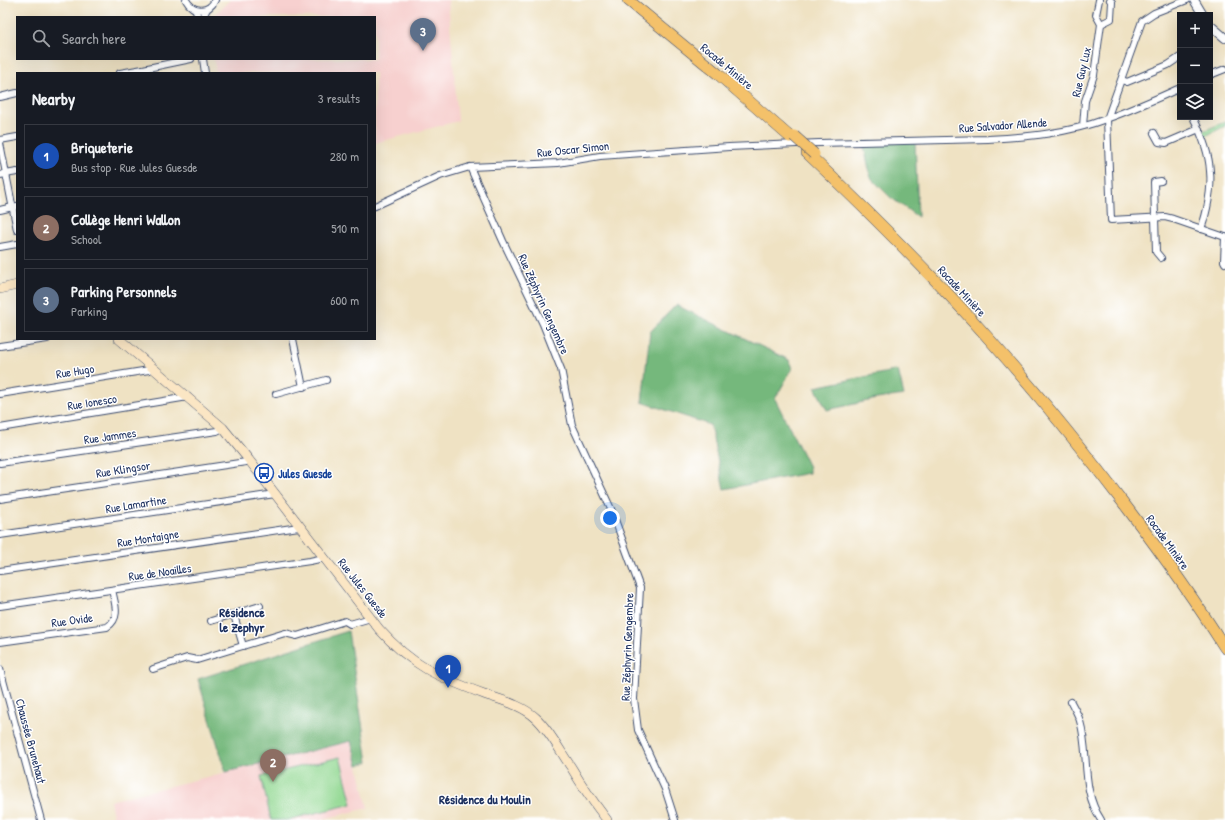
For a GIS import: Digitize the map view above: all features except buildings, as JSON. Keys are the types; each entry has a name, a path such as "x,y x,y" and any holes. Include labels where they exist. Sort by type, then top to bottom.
{"highway":[{"name":"Rocade Minière","path":"628,0 792,136"},
{"name":"Rocade Minière","path":"634,0 720,70 811,153 901,237 968,308 1024,371 1129,501 1188,583 1225,638"},
{"name":"Rocade Minière","path":"811,153 944,290 1030,386 1075,441 1150,538 1225,648"}],"main road":[{"path":"0,289 16,285"},
{"name":"Rue Jules Guesde","path":"120,340 224,428 371,618 399,650 422,668 445,679 513,704 536,718 553,739 582,786 607,820"}],"street":[{"path":"186,0 195,9 198,16"},
{"path":"204,16 207,9 215,0"},
{"name":"Rue Guy Lux","path":"1083,126 1085,101 1094,75 1101,24 1096,15 1099,0"},
{"name":"Rue Guy Lux","path":"1101,24 1110,19 1112,2 1110,0"},
{"path":"1187,0 1154,13 1142,21 1107,119 1111,220 1155,218 1173,219 1225,237 1225,263"},
{"path":"1194,0 1201,12"},
{"path":"195,9 207,9"},
{"path":"1213,28 1225,38"},
{"path":"1122,80 1128,82 1168,65 1177,59"},
{"path":"132,72 144,71 187,60"},
{"path":"203,60 205,72"},
{"path":"1213,74 1225,69"},
{"name":"Rue Salvador Allende","path":"780,145 1014,138 1056,132 1107,119 1177,89"},
{"path":"0,97 16,93"},
{"path":"1194,120 1199,129 1210,171 1210,186 1206,212 1201,229"},
{"path":"1154,133 1159,142 1166,143 1199,129"},
{"path":"16,137 0,142 3,175 15,207 16,218"},
{"name":"Rue Oscar Simon","path":"376,206 440,176 470,167 558,163 607,156 780,145"},
{"name":"Rue Zéphyrin Gengembre","path":"470,167 503,241 543,324 561,369 572,425 611,509 640,588 634,699 638,730 665,790 675,820"},
{"path":"3,175 16,172"},
{"path":"1161,181 1154,182 1156,252 1162,258"},
{"path":"0,210 15,207"},
{"path":"0,247 16,244"},
{"path":"0,346 40,340"},
{"path":"293,340 303,387"},
{"name":"Rue Hugo","path":"0,394 148,370 153,367"},
{"path":"276,394 326,380"},
{"name":"Rue Ionesco","path":"0,428 188,397"},
{"name":"Rue Jammes","path":"0,463 218,431 224,428"},
{"name":"Rue Klingsor","path":"0,499 250,460"},
{"name":"Rue Lamartine","path":"0,535 275,494"},
{"name":"Rue Montaigne","path":"0,571 299,526"},
{"name":"Rue de Noailles","path":"0,606 324,558"},
{"name":"Rue Ovide","path":"0,642 107,627 112,624 116,614 112,590"},
{"path":"211,621 260,606"},
{"path":"234,615 243,646"},
{"path":"153,669 187,658 197,660 285,634 297,636 345,621 350,624 371,618"},
{"name":"Chaussée Brunehaut","path":"0,669 41,820"},
{"path":"1071,702 1080,721 1084,742 1087,782 1096,814 1101,820"}],"shaded area":[{"path":"230,0 448,0 458,121 376,143 376,72 216,72 214,60 376,60 376,16 213,16"},
{"path":"352,741 368,808 319,820 114,820 110,801"}],"green space":[{"path":"1225,122 1225,126 1205,136 1203,131"},
{"path":"915,140 918,217 890,197 871,178 863,142"},
{"path":"676,305 789,360 792,369 775,399 809,467 809,473 724,489 710,425 642,402 650,332"},
{"path":"898,370 904,395 877,399 827,410 815,387"},
{"path":"348,631 368,762 358,765 351,741 226,772 198,679"},
{"path":"340,757 352,804 287,820 271,820 261,776"}],"place":[{"name":"Parking Personnels","path":"423,51"},
{"name":"Jules Guesde","path":"264,473"},
{"name":"Briqueterie","path":"448,688"},
{"name":"Collège Henri Wallon","path":"273,782"}],"district":[{"name":"Résidence le Zephyr","path":"242,620"},
{"name":"Résidence du Moulin","path":"485,799"}]}
